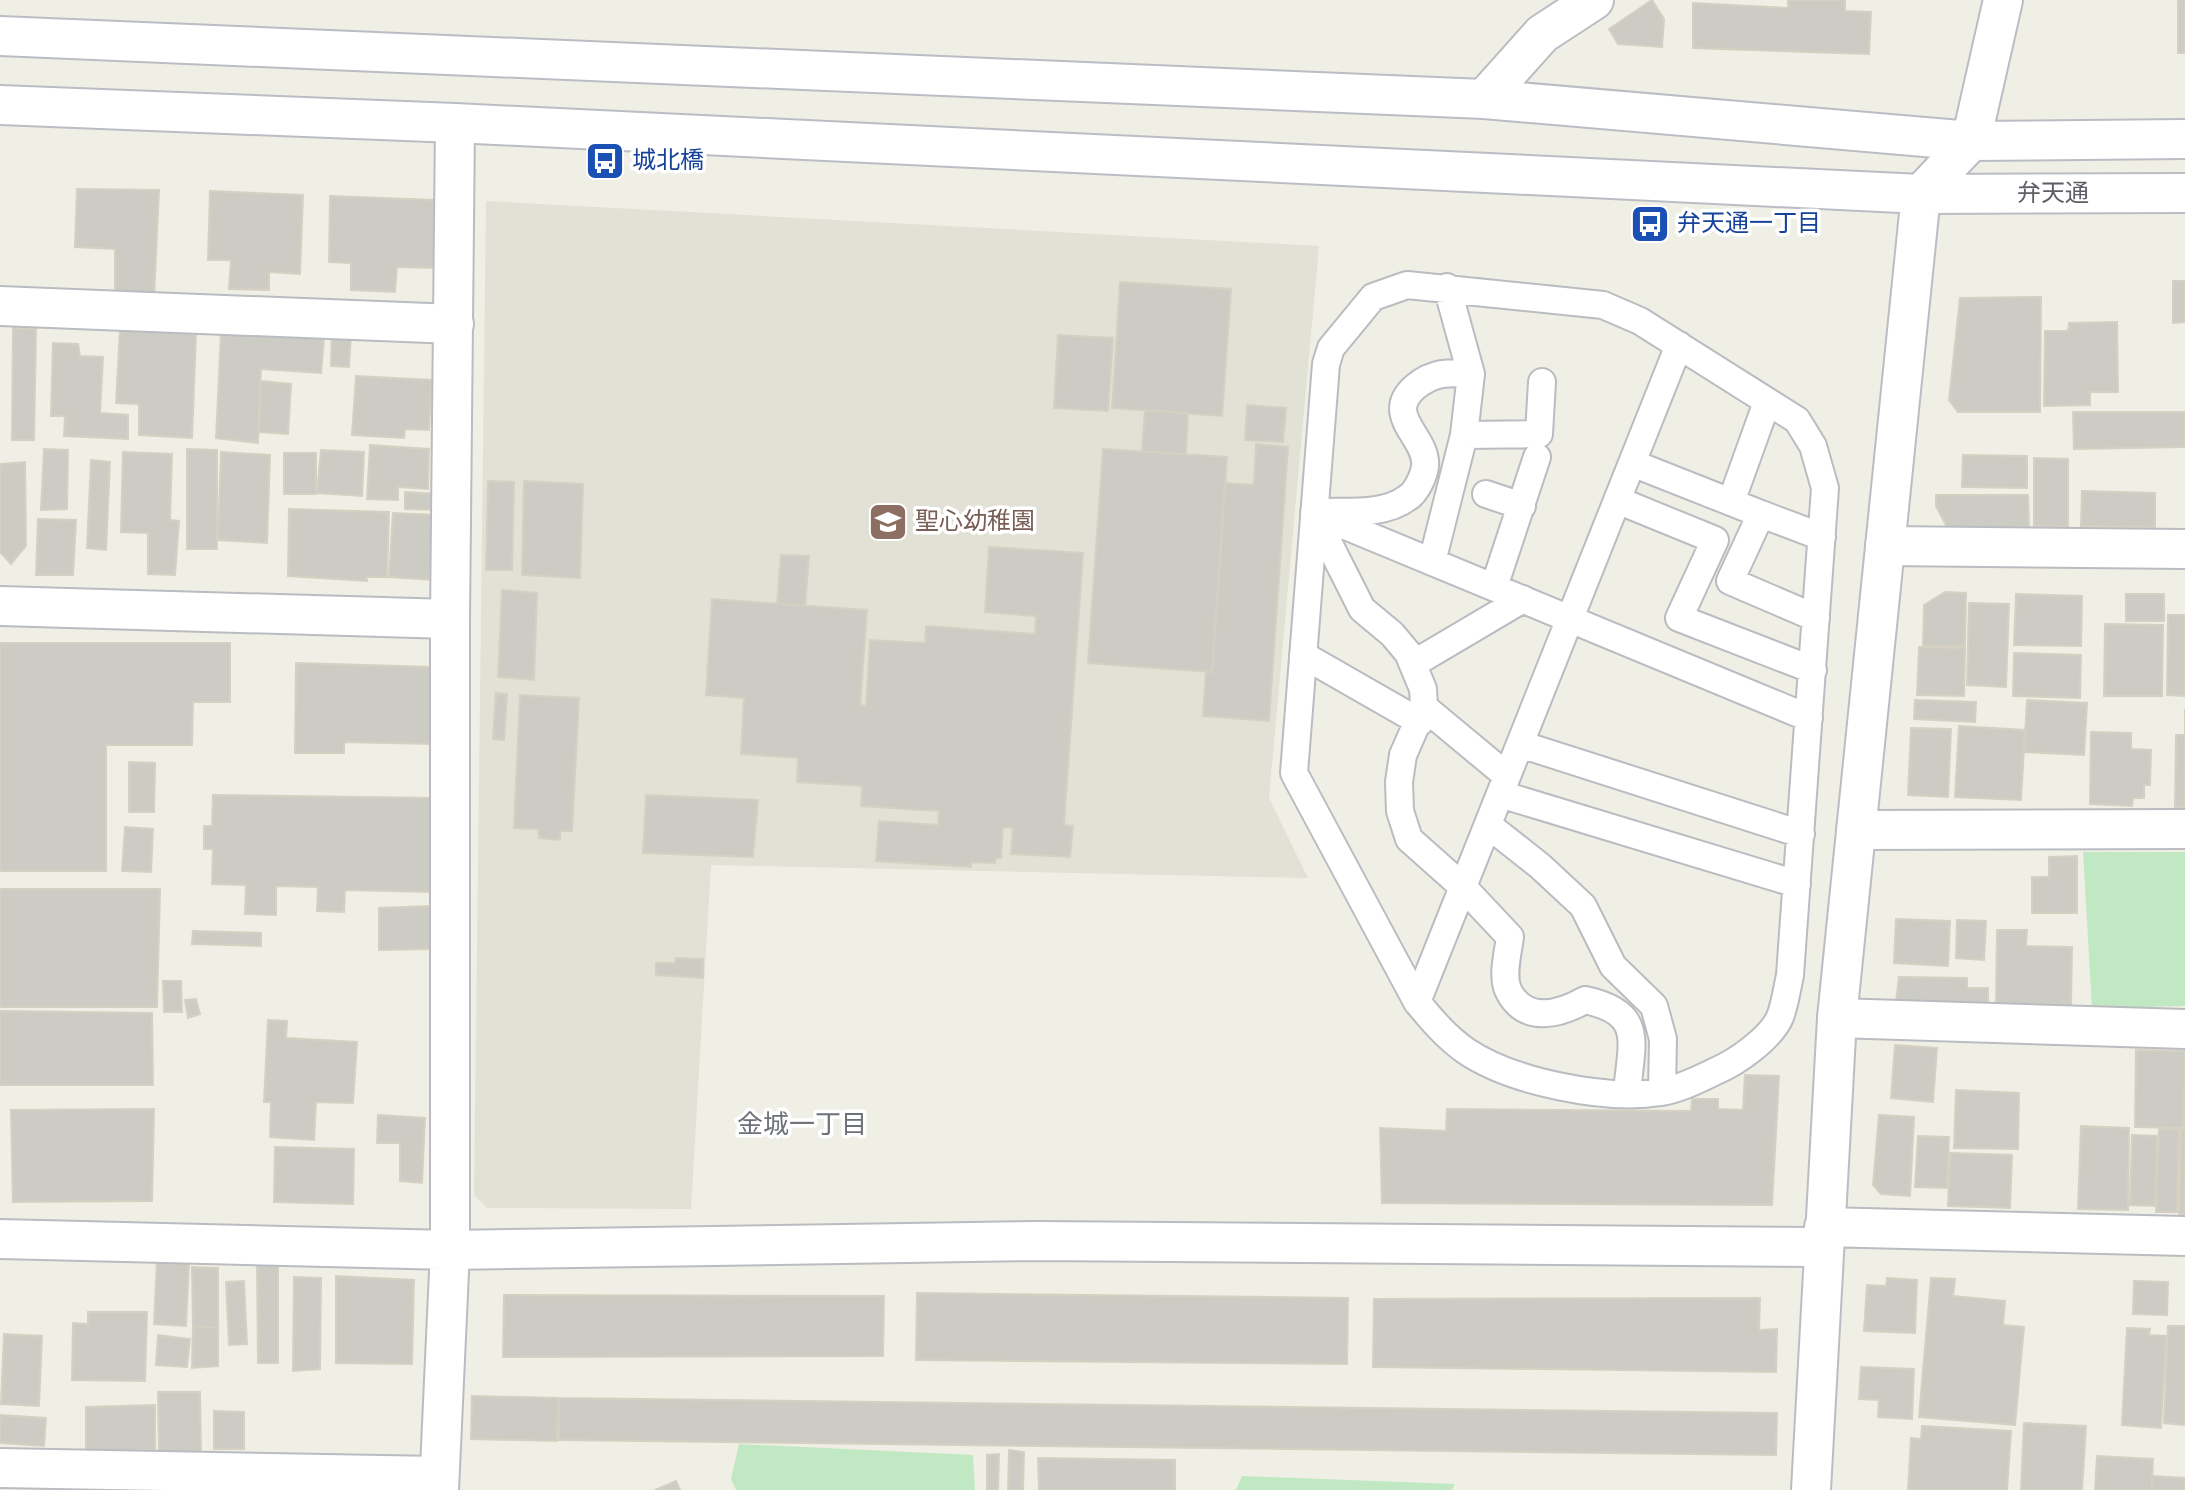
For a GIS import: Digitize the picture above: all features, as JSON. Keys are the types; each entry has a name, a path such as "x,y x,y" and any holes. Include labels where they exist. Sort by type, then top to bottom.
{"street":[{"path":"1484,99 1542,34 1594,0"},
{"path":"1811,1490 1837,1018 1921,194 1971,141 2003,0"},
{"path":"0,36 1484,99 1971,141 2185,139"},
{"name":"弁天通","path":"0,105 455,123 1921,194 2185,193"},
{"path":"0,1468 439,1483 450,1250 450,619 455,123"},
{"path":"0,306 454,324"},
{"path":"1885,546 2185,549"},
{"path":"0,607 450,619"},
{"path":"1856,830 2185,829"},
{"path":"1837,1018 2185,1029"},
{"path":"0,1239 450,1250 1036,1241 2185,1236"}],"lane":[{"path":"1407,285 1603,305 1640,321 1679,345 1797,420 1813,446 1825,488 1790,975 1780,1018 1752,1049 1727,1066 1662,1092 1627,1093 1580,1089 1533,1080 1498,1067 1458,1045 1440,1030 1417,1002 1294,773 1322,392 1331,348 1373,298 1407,285"},
{"path":"1432,562 1464,435 1471,374 1447,287"},
{"path":"1417,1002 1679,345"},
{"path":"1314,513 1385,509 1408,498 1418,485 1425,465 1423,453 1406,425 1403,407 1411,391 1433,375 1446,372 1471,374"},
{"path":"1464,435 1539,434 1542,382"},
{"path":"1731,502 1767,402"},
{"path":"1494,587 1537,457"},
{"path":"1632,463 1822,537"},
{"path":"1486,494 1522,506"},
{"path":"1617,500 1715,540 1679,618 1812,670"},
{"path":"1314,513 1809,718"},
{"path":"1314,513 1362,609 1392,634 1413,664 1423,689 1422,715 1403,755 1400,811 1409,839 1464,887 1510,937 1506,968 1508,991 1525,1010 1539,1014 1564,1012 1586,1000 1608,1005 1624,1015 1632,1035 1627,1093"},
{"path":"1761,514 1730,581 1816,618"},
{"path":"1413,664 1523,599"},
{"path":"1303,655 1422,715 1503,785 1797,884"},
{"path":"1520,744 1801,834"},
{"path":"1488,825 1540,866 1583,906 1614,966 1654,1006 1663,1039 1662,1092"}],"shaded area":[{"name":"聖心幼稚園","path":"486,201 1319,246 1269,798 1308,878 711,865 691,1209 487,1208 474,1195"}],"green space":[{"path":"2083,852 2185,852 2185,1006 2092,1008"},
{"path":"739,1444 973,1455 975,1490 736,1490 731,1479"},
{"path":"1242,1476 1455,1484 1452,1490 1236,1490"}],"building":[{"path":"1652,0 1664,19 1662,47 1618,44 1609,29"},
{"path":"1788,0 1845,0 1845,11 1871,12 1869,54 1693,48 1693,3 1788,8"},
{"path":"2178,0 2185,0 2185,53 2178,53"},
{"path":"77,189 159,190 154,297 115,295 115,249 75,247"},
{"path":"210,191 303,195 300,274 269,272 269,290 229,289 231,260 208,260"},
{"path":"330,196 436,200 434,268 397,267 395,292 351,290 351,263 329,262"},
{"path":"2173,281 2185,281 2185,322 2173,323"},
{"path":"1120,282 1231,289 1222,416 1112,408"},
{"path":"2041,297 2040,412 1958,412 1949,400 1960,298"},
{"path":"2117,322 2118,392 2090,392 2090,405 2044,406 2045,331 2068,331 2069,323"},
{"path":"13,328 36,329 34,440 12,440"},
{"path":"120,328 196,334 192,438 139,435 139,404 116,403"},
{"path":"332,332 351,333 349,367 331,366"},
{"path":"221,333 324,339 321,373 261,369 258,443 216,438"},
{"path":"1058,335 1113,338 1108,411 1054,408"},
{"path":"53,343 78,344 80,356 103,357 100,413 128,415 128,439 64,436 65,416 51,416"},
{"path":"356,376 432,380 429,430 405,429 404,438 352,435"},
{"path":"261,381 291,384 288,434 259,432"},
{"path":"1247,405 1286,408 1283,442 1245,440"},
{"path":"1145,410 1188,413 1186,454 1142,451"},
{"path":"2073,412 2185,412 2185,447 2074,449"},
{"path":"1256,444 1288,447 1269,721 1203,716 1206,671 1212,672 1225,483 1254,485"},
{"path":"370,445 429,449 428,489 398,487 398,500 367,499"},
{"path":"44,449 68,450 67,509 41,510"},
{"path":"187,449 217,450 217,549 187,549"},
{"path":"1103,449 1227,457 1212,672 1088,663"},
{"path":"321,450 364,452 362,496 317,493"},
{"path":"123,452 172,454 170,520 179,521 175,575 148,574 148,533 121,532"},
{"path":"221,452 270,455 267,543 218,540"},
{"path":"284,453 316,453 316,494 284,494"},
{"path":"1963,455 2027,456 2027,488 1962,487"},
{"path":"2034,458 2068,459 2068,526 2034,526"},
{"path":"91,460 110,462 106,550 87,548"},
{"path":"25,462 26,546 11,564 0,552 0,464"},
{"path":"488,481 514,482 512,570 486,570"},
{"path":"524,481 583,484 580,578 522,575"},
{"path":"2082,491 2155,493 2155,527 2081,526"},
{"path":"405,492 438,494 439,510 405,509"},
{"path":"1936,495 2028,495 2029,527 1947,527 1936,506"},
{"path":"289,509 389,512 387,577 366,577 367,581 288,576"},
{"path":"393,513 437,515 434,580 389,577"},
{"path":"38,519 76,520 73,575 36,575"},
{"path":"989,547 1083,553 1064,825 1073,826 1070,857 1011,854 1013,828 1003,827 1001,858 996,858 995,863 971,862 971,867 876,861 879,821 938,825 939,811 861,806 862,786 797,782 798,758 741,754 744,698 706,695 712,599 867,610 860,705 866,706 870,640 925,643 926,626 1035,634 1036,616 985,612"},
{"path":"781,555 809,556 805,606 777,604"},
{"path":"502,590 537,593 534,680 498,677"},
{"path":"1945,592 1966,593 1965,646 1923,646 1924,605"},
{"path":"2016,594 2082,596 2081,646 2014,645"},
{"path":"2126,594 2164,594 2164,621 2126,621"},
{"path":"1969,603 2009,604 2006,687 1967,685"},
{"path":"2168,615 2185,615 2185,696 2167,695"},
{"path":"2105,624 2163,625 2162,696 2104,696"},
{"path":"0,643 230,643 230,702 193,702 192,745 106,745 106,871 0,871"},
{"path":"1919,647 1965,648 1964,696 1917,695"},
{"path":"2014,653 2081,655 2080,698 2013,696"},
{"path":"296,663 433,667 432,744 344,742 344,753 295,753"},
{"path":"496,693 507,694 504,740 493,739"},
{"path":"520,695 579,698 572,831 560,831 560,840 539,838 538,829 514,828"},
{"path":"1915,700 1976,702 1975,722 1914,719"},
{"path":"2027,700 2087,703 2084,755 2024,752"},
{"path":"1959,726 2025,730 2021,800 1955,797"},
{"path":"1911,728 1951,729 1948,797 1908,795"},
{"path":"2091,732 2131,733 2131,749 2151,750 2150,785 2144,785 2144,798 2133,798 2132,806 2090,804"},
{"path":"2176,735 2185,735 2185,807 2175,807"},
{"path":"129,762 155,763 154,812 129,812"},
{"path":"213,795 434,798 432,892 345,890 344,912 317,911 318,887 276,886 276,915 245,914 246,885 212,884 213,849 204,849 204,826 212,826"},
{"path":"646,795 758,800 753,857 643,853"},
{"path":"125,827 153,829 151,872 122,871"},
{"path":"2077,856 2077,913 2032,913 2032,877 2049,877 2049,857"},
{"path":"0,889 160,889 157,1007 0,1007"},
{"path":"430,906 431,949 379,950 379,908"},
{"path":"1896,919 1950,921 1948,966 1894,963"},
{"path":"1957,920 1986,921 1984,960 1956,958"},
{"path":"1997,930 2027,930 2026,946 2072,947 2071,1006 1996,1003"},
{"path":"193,931 261,933 261,946 192,944"},
{"path":"676,958 703,959 703,978 656,975 656,963 675,963"},
{"path":"1899,977 1967,978 1967,988 1988,988 1988,1004 1896,1001"},
{"path":"163,981 181,981 182,1012 164,1012"},
{"path":"196,999 200,1014 188,1018 185,1000"},
{"path":"0,1011 152,1013 153,1085 0,1085"},
{"path":"268,1020 287,1021 286,1038 357,1042 353,1103 316,1102 314,1140 270,1137 271,1102 264,1102"},
{"path":"1895,1045 1937,1048 1933,1102 1891,1098"},
{"path":"2136,1050 2185,1051 2184,1128 2135,1127"},
{"path":"1745,1075 1779,1076 1772,1205 1382,1203 1380,1128 1446,1131 1447,1109 1691,1111 1692,1099 1718,1099 1718,1109 1743,1110"},
{"path":"1956,1090 2019,1093 2018,1149 1954,1148"},
{"path":"154,1109 152,1201 13,1202 11,1110"},
{"path":"378,1115 425,1118 422,1183 400,1181 400,1143 377,1143"},
{"path":"1879,1115 1914,1117 1910,1196 1881,1194 1873,1185"},
{"path":"2081,1126 2129,1128 2128,1210 2078,1209"},
{"path":"2159,1129 2179,1129 2177,1212 2156,1212"},
{"path":"2181,1129 2185,1129 2185,1214 2179,1214"},
{"path":"2132,1135 2157,1136 2155,1206 2130,1205"},
{"path":"1918,1136 1949,1137 1947,1188 1915,1187"},
{"path":"275,1147 354,1149 353,1204 274,1202"},
{"path":"1950,1153 2012,1155 2010,1208 1948,1206"},
{"path":"157,1261 189,1263 186,1326 154,1324"},
{"path":"257,1263 278,1264 278,1363 258,1363"},
{"path":"192,1267 218,1268 218,1328 193,1326"},
{"path":"336,1276 414,1280 412,1364 336,1363"},
{"path":"294,1277 321,1278 320,1369 293,1371"},
{"path":"1887,1278 1917,1280 1915,1333 1864,1331 1867,1285 1886,1286"},
{"path":"1931,1278 1955,1279 1953,1296 2005,1301 2003,1325 2024,1327 2015,1425 1919,1417"},
{"path":"244,1281 247,1344 229,1345 226,1282"},
{"path":"2134,1281 2168,1282 2167,1315 2133,1314"},
{"path":"917,1293 1348,1298 1347,1364 916,1360"},
{"path":"504,1295 884,1296 883,1356 503,1357"},
{"path":"1760,1298 1759,1330 1777,1329 1776,1372 1373,1367 1374,1299"},
{"path":"88,1312 147,1312 145,1381 72,1380 73,1323 88,1324"},
{"path":"193,1326 218,1328 218,1366 192,1368"},
{"path":"2168,1326 2185,1326 2185,1425 2164,1423"},
{"path":"2127,1328 2150,1329 2149,1335 2166,1336 2161,1428 2122,1425"},
{"path":"4,1334 42,1336 39,1406 1,1404"},
{"path":"158,1335 190,1339 187,1367 156,1365"},
{"path":"1861,1367 1914,1369 1912,1419 1878,1417 1879,1400 1859,1399"},
{"path":"158,1392 200,1392 201,1452 159,1453"},
{"path":"472,1396 558,1398 557,1441 471,1439"},
{"path":"559,1398 1777,1413 1776,1455 559,1440"},
{"path":"155,1405 155,1450 86,1451 86,1407"},
{"path":"214,1411 244,1412 244,1449 214,1449"},
{"path":"0,1415 46,1418 44,1446 0,1443"},
{"path":"2024,1423 2086,1426 2082,1490 2021,1490"},
{"path":"1922,1426 2011,1431 2007,1490 1908,1490 1911,1438 1921,1439"},
{"path":"1009,1450 1024,1452 1023,1490 1008,1490"},
{"path":"999,1454 998,1490 987,1490 987,1455"},
{"path":"2097,1456 2153,1459 2152,1490 2095,1490"},
{"path":"1038,1458 1175,1460 1175,1490 1039,1490"},
{"path":"2152,1476 2185,1478 2185,1490 2152,1490"},
{"path":"676,1481 680,1490 655,1490"}],"place":[{"name":"城北橋","path":"605,161"},
{"name":"弁天通一丁目","path":"1650,224"},
{"name":"聖心幼稚園","path":"888,522"}],"district":[{"name":"金城一丁目","path":"802,1125"}]}
